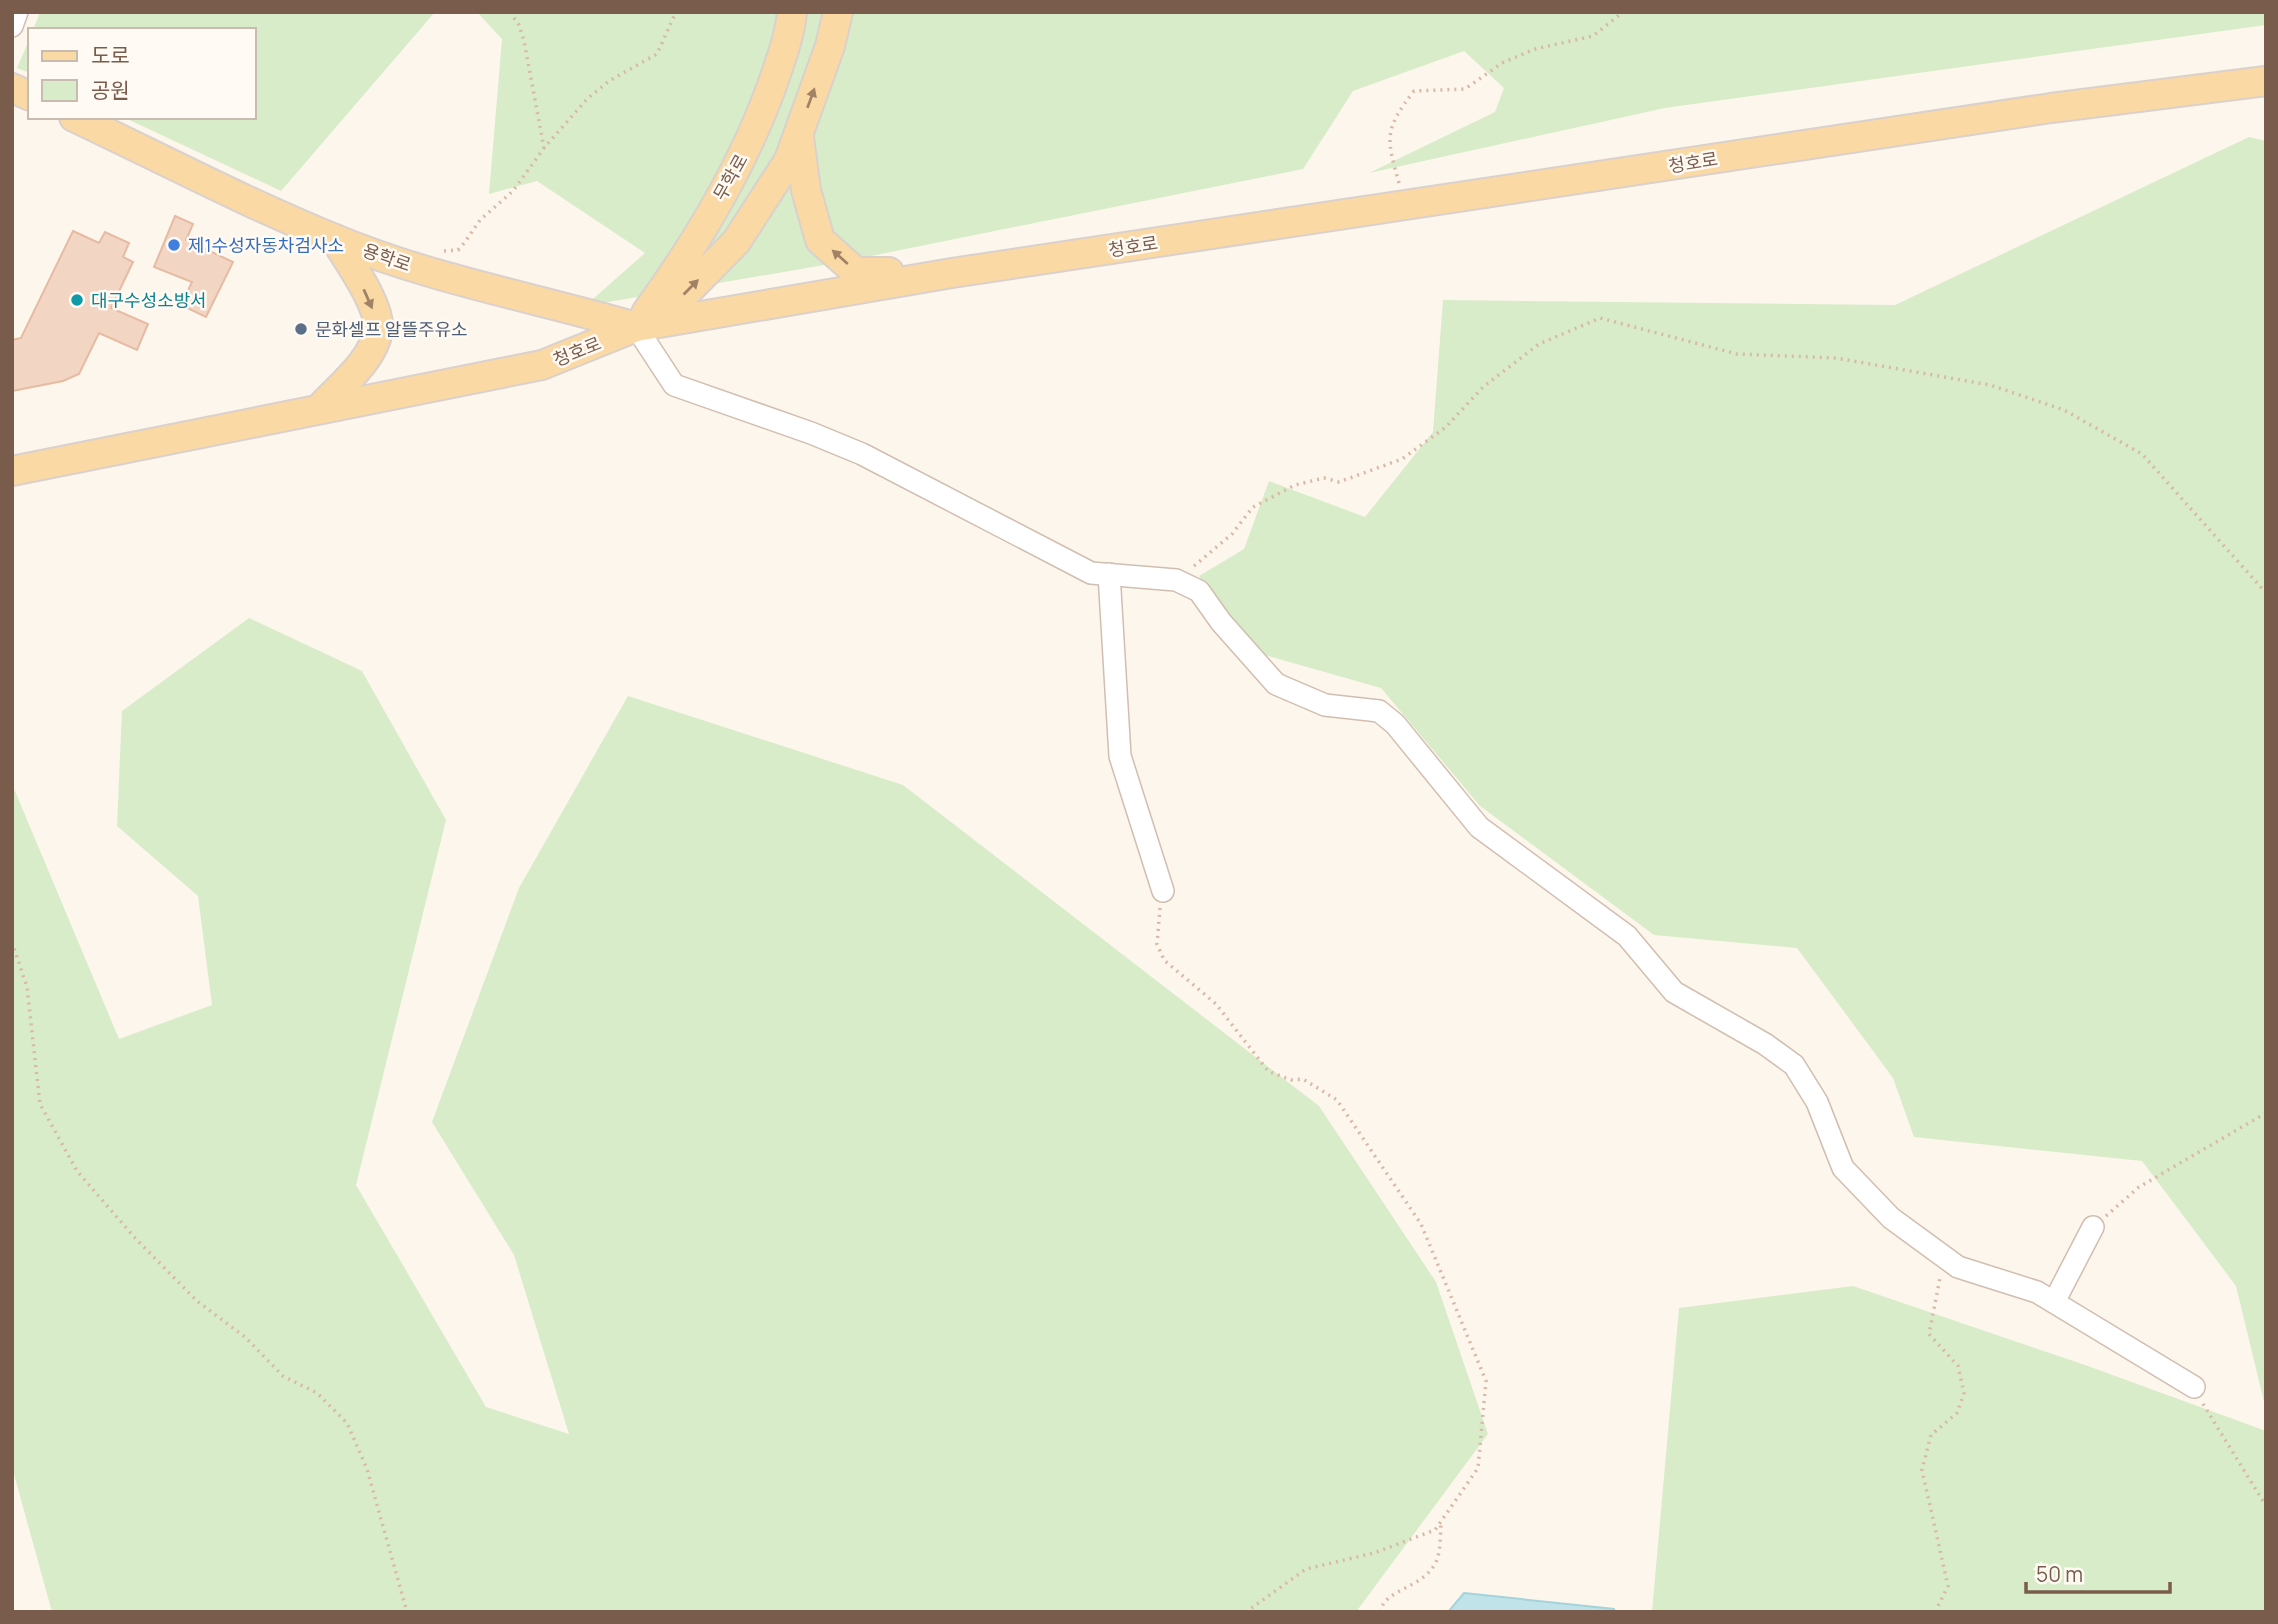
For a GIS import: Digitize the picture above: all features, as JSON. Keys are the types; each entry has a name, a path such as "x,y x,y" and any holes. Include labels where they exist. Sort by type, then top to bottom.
{"main road":[{"name":"무학로","path":"636,327 687,256 760,123 791,30 792,12"},
{"path":"636,327 670,309 736,242 789,160 830,46 838,12"},
{"name":"청호로","path":"12,471 542,365 636,327 952,273 2051,108 2266,82"},
{"path":"12,88 28,95"},
{"name":"용학로","path":"78,119 335,239 436,274 539,299 636,327"},
{"path":"799,132 806,190 820,240 856,272 952,273"},
{"path":"320,408 365,358 378,331 371,300 335,239"}],"street":[{"path":"12,26 17,12"},
{"path":"636,327 674,385 811,432 862,454 1091,573 1176,580 1199,591 1221,622 1276,684 1325,705 1379,711 1395,724 1479,827 1626,936 1674,992 1766,1044 1794,1065 1816,1102 1843,1168 1891,1218 1958,1267 2037,1292 2194,1387"},
{"path":"1109,574 1120,755 1163,891"},
{"path":"2054,1303 2093,1227"}],"path":[{"path":"510,12 519,25 524,41 544,148"},
{"path":"431,249 458,250 480,220 513,191 544,148 599,88 657,54 676,12"},
{"path":"1405,205 1389,148 1392,120 1414,91 1465,89 1502,64 1535,49 1593,36 1623,12"},
{"path":"1176,580 1232,534 1254,507 1295,485 1324,478 1339,482 1402,458 1446,427 1483,387 1539,344 1600,318 1737,354 1836,358 1990,385 2064,410 2142,454 2266,593"},
{"path":"1163,891 1157,944 1164,960 1216,1004 1268,1070 1291,1080 1303,1079 1337,1100 1421,1224 1486,1381 1478,1468 1435,1530 1374,1553 1306,1569 1246,1612"},
{"path":"12,942 27,987 40,1104 77,1171 135,1238 197,1301 245,1337 283,1376 317,1392 347,1423 367,1469 407,1612"},
{"path":"2093,1227 2139,1186 2266,1113"},
{"path":"1935,1612 1948,1586 1922,1470 1931,1435 1957,1413 1964,1393 1958,1366 1929,1334 1941,1285 1938,1251"},
{"path":"2194,1387 2212,1422 2266,1506"},
{"path":"1380,1612 1384,1601 1427,1576 1439,1554 1441,1522"}],"green space":[{"path":"40,12 435,12 281,191 127,119 256,119 256,28 34,28"},
{"path":"477,12 2266,12 2266,25 1665,108 1369,173 1495,112 1504,88 1464,51 1353,91 1303,169 836,263 585,306 645,253 537,181 489,194 502,39"},
{"path":"28,43 28,72 17,68"},
{"path":"2249,137 2266,141 2266,1410 2236,1286 2142,1161 1914,1137 1893,1078 1797,948 1654,935 1480,806 1381,688 1258,653 1199,576 1244,549 1269,481 1365,517 1433,432 1443,300 1895,305"},
{"path":"249,618 362,671 446,820 356,1185 486,1407 569,1434 514,1255 432,1122 519,888 628,696 903,785 1319,1106 1436,1282 1488,1434 1356,1612 52,1612 12,1467 12,784 119,1039 212,1005 198,896 117,826 122,711"},
{"path":"1853,1286 2085,1365 2266,1431 2266,1612 1652,1612 1679,1308"}],"water":[{"path":"1464,1593 1614,1609 1615,1612 1448,1612"}],"building":[{"path":"175,216 193,224 186,240 233,262 206,317 181,305 192,282 154,267"},
{"name":"대구수성소방서","path":"73,231 99,243 105,232 129,243 123,257 133,262 111,308 148,324 137,350 99,333 79,374 63,381 12,391 12,340 21,338"}],"place":[{"name":"제1수성자동차검사소","path":"174,245"},
{"name":"대구수성소방서","path":"77,300"},
{"name":"문화셀프 알뜰주유소","path":"301,329"}]}
